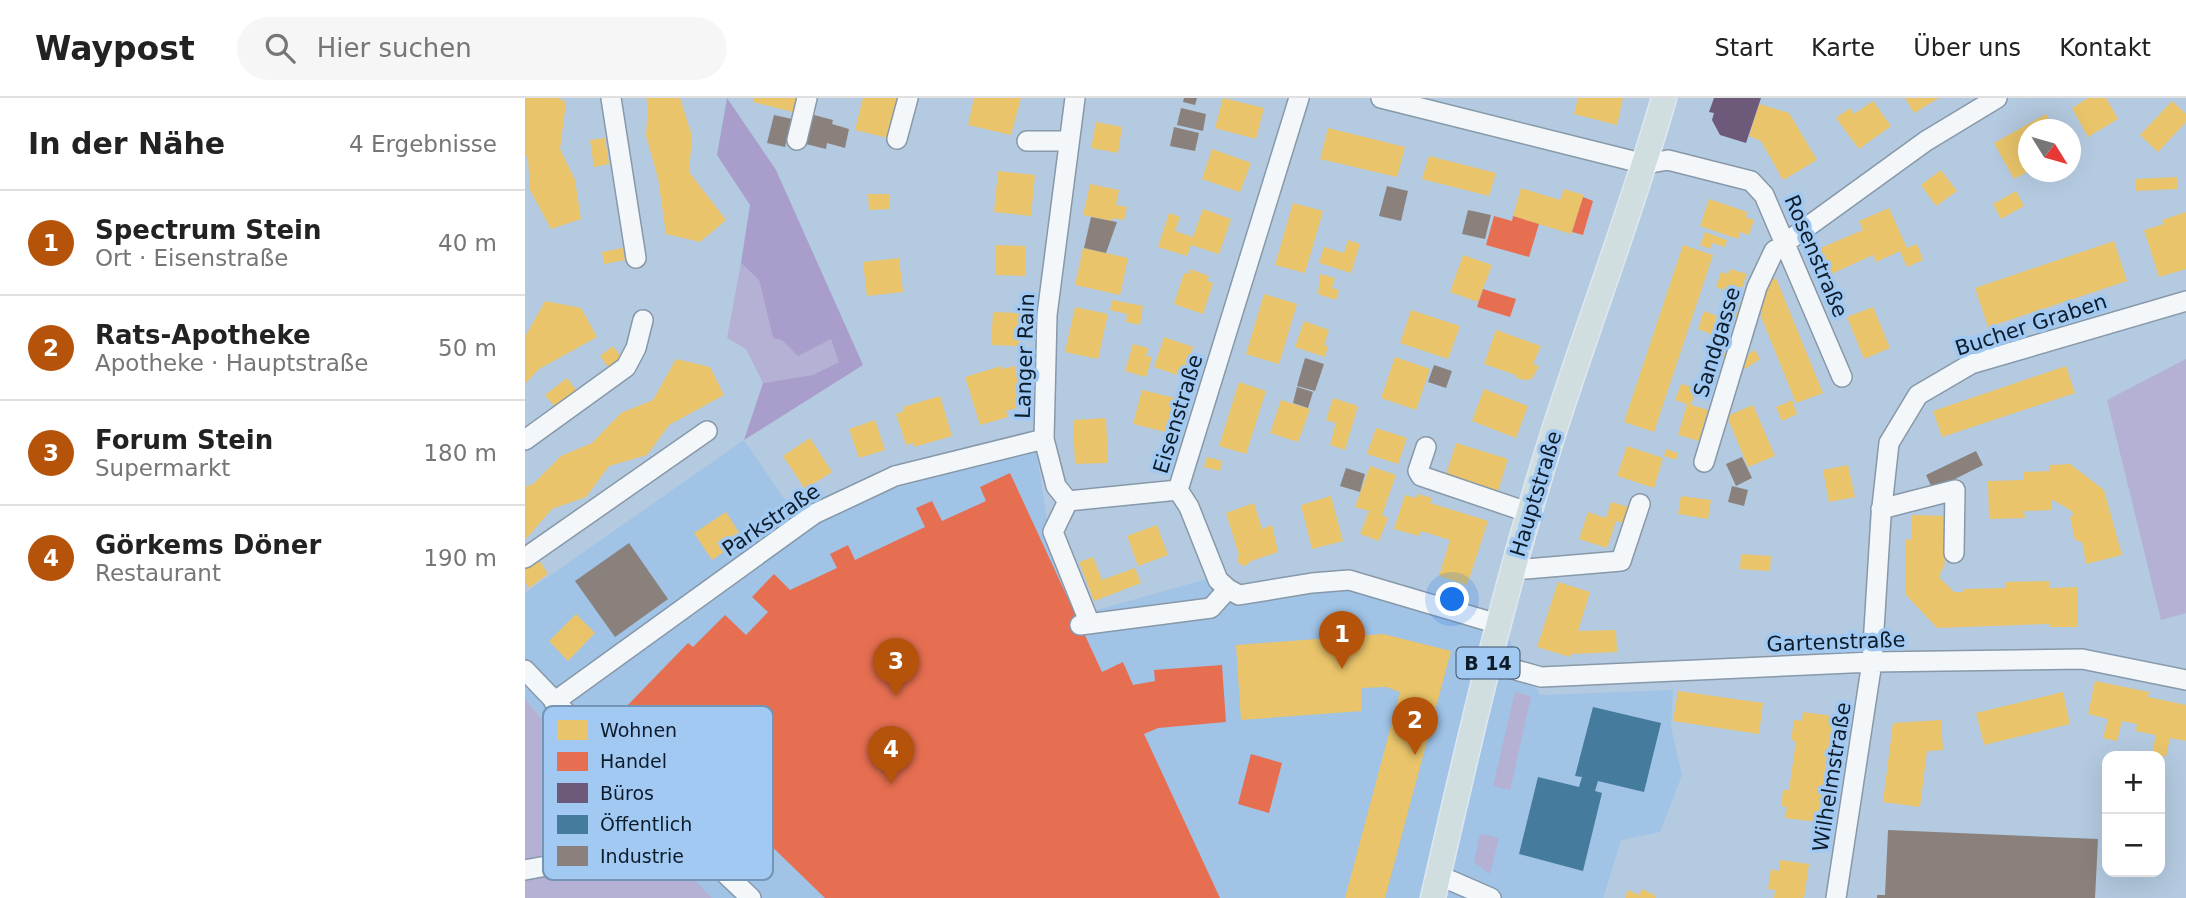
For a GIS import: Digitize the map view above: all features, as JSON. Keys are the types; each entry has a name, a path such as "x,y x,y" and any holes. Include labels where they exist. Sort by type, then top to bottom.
{"main road":[{"name":"Hauptstraße","path":"1435,886 1488,662 1514,566 1554,431 1645,164 1664,98"}],"street":[{"path":"611,98 636,258"},
{"path":"797,140 807,98"},
{"path":"897,139 908,98"},
{"name":"Langer Rain","path":"1068,501 1056,486 1044,439 1047,315 1075,98"},
{"name":"Eisenstraße","path":"1228,589 1218,580 1189,507 1178,490 1299,98"},
{"name":"Rosenstraße","path":"1381,98 1645,164 1668,160 1751,181 1764,195 1842,376"},
{"name":"Sandgasse","path":"1704,462 1757,286 1770,257 1926,141 1987,101"},
{"path":"1027,141 1069,141"},
{"name":"Bucher Graben","path":"1872,662 1881,509 1889,443 1918,395 1971,364 2186,301"},
{"path":"525,440 626,367 636,348 643,320"},
{"path":"525,558 707,431"},
{"name":"Parkstraße","path":"554,702 814,514 895,477 1044,439"},
{"path":"1426,447 1418,471 1420,475 1530,513"},
{"path":"1178,490 1068,501 1053,532 1085,624 1211,608 1228,589 1239,595 1349,580 1498,624"},
{"path":"1881,509 1955,490 1954,553"},
{"path":"1514,566 1526,569 1621,561 1640,504"},
{"name":"Gartenstraße","path":"1488,662 1541,677 1872,662 2082,659 2186,680"},
{"name":"Wilhelmstraße","path":"1836,898 1872,662"},
{"path":"525,670 558,706"},
{"path":"525,870 543,867"},
{"path":"732,880 751,898"},
{"path":"1435,886 1491,898"}],"shaded area":[{"path":"727,98 776,170 863,365 744,440 763,383 813,375 839,362 831,339 798,356 782,340 773,338 759,280 741,263 750,205 717,155"},
{"path":"741,263 759,280 773,338 831,339 840,362 813,375 763,383 746,349 727,338"},
{"path":"2186,359 2186,613 2161,620 2107,400"},
{"path":"744,440 796,516 1036,449 1050,540 1079,615 1214,577 1244,594 1360,581 1502,627 1540,695 1673,690 1671,727 1682,775 1660,832 1621,840 1603,898 712,898 695,880 773,880 773,706 543,706 543,718 525,699 525,593"},
{"path":"1515,692 1531,696 1510,790 1493,786"},
{"path":"525,699 543,719 543,880 695,880 712,898 525,898"},
{"path":"1480,834 1499,838 1490,874 1474,862"}],"building: Wohnen":[{"path":"525,98 558,98 566,102 560,149 575,180 581,219 551,229 530,190 528,159 525,153"},
{"path":"646,98 680,98 692,136 689,172 726,220 700,242 666,234 658,178 646,136"},
{"path":"754,98 797,98 793,112 753,102"},
{"path":"863,98 902,98 892,139 855,130"},
{"path":"974,98 1021,98 1011,135 968,125"},
{"path":"1223,98 1264,108 1256,139 1215,128"},
{"path":"1578,98 1623,98 1617,125 1574,114"},
{"path":"1905,98 1939,98 1914,113"},
{"path":"2088,98 2106,98 2118,119 2088,137 2081,119 2078,119 2072,108"},
{"path":"1873,101 1891,126 1859,149 1836,118 1850,108 1854,114"},
{"path":"2172,101 2186,114 2186,122 2158,152 2140,135"},
{"path":"1759,104 1789,113 1817,160 1783,180 1761,141 1749,136"},
{"path":"1096,122 1122,127 1118,153 1091,148"},
{"path":"1328,128 1405,147 1397,177 1320,159"},
{"path":"2018,130 2018,177 2014,179 1994,143"},
{"path":"605,138 609,164 594,167 590,140"},
{"path":"1212,149 1251,163 1240,192 1202,179"},
{"path":"1429,156 1496,173 1489,196 1422,179"},
{"path":"1941,170 1957,191 1936,206 1921,185"},
{"path":"998,171 1035,175 1031,216 994,212"},
{"path":"2177,177 2178,189 2135,191 2135,179"},
{"path":"1090,184 1119,190 1116,205 1127,207 1124,220 1113,218 1112,221 1083,215"},
{"path":"1521,188 1560,200 1564,189 1584,195 1571,234 1513,216"},
{"path":"2016,191 2024,206 2001,219 1993,204"},
{"path":"868,194 889,194 890,209 869,210"},
{"path":"1709,199 1747,212 1746,217 1754,220 1749,235 1740,232 1738,239 1700,226"},
{"path":"1293,203 1323,211 1305,273 1275,265"},
{"path":"1889,208 1907,248 1917,244 1923,260 1907,267 1900,251 1876,262 1873,255 1829,275 1818,249 1863,230 1859,221"},
{"path":"1203,209 1231,219 1219,254 1191,245 1187,256 1158,247 1169,213 1180,217 1175,231 1193,237"},
{"path":"2186,212 2186,269 2159,277 2144,230 2164,224 2162,220"},
{"path":"1705,232 1727,240 1725,247 1712,243 1710,249 1700,245"},
{"path":"1348,240 1360,244 1351,273 1319,263 1324,247 1344,253"},
{"path":"2114,241 2127,281 1988,327 1975,288"},
{"path":"996,245 1026,246 1025,276 995,275"},
{"path":"1683,245 1713,255 1654,432 1624,422"},
{"path":"623,248 625,260 604,264 602,252"},
{"path":"1083,248 1128,258 1120,295 1075,285"},
{"path":"1463,255 1492,265 1478,302 1450,292"},
{"path":"899,258 903,292 867,296 863,262"},
{"path":"1190,269 1209,276 1207,281 1213,283 1203,314 1174,304 1184,273 1189,274"},
{"path":"1730,269 1747,274 1739,295 1716,287 1721,272 1728,274"},
{"path":"1320,274 1335,278 1332,288 1339,290 1336,300 1318,294"},
{"path":"1776,278 1823,393 1796,403 1757,301 1763,283"},
{"path":"1264,294 1297,304 1279,364 1246,354"},
{"path":"1727,299 1744,305 1738,323 1721,317"},
{"path":"1112,300 1143,306 1140,325 1126,322 1127,314 1110,310"},
{"path":"545,301 581,308 597,337 539,369 525,384 525,337"},
{"path":"1075,307 1108,314 1098,359 1065,352"},
{"path":"1873,307 1890,348 1864,359 1847,317"},
{"path":"1411,310 1460,326 1448,359 1400,343"},
{"path":"1704,311 1717,316 1711,334 1698,329"},
{"path":"993,312 1020,313 1019,346 991,345"},
{"path":"1304,321 1329,330 1324,345 1328,346 1325,357 1295,347"},
{"path":"1496,330 1541,346 1533,364 1539,366 1532,379 1524,380 1484,364"},
{"path":"1164,337 1193,347 1183,377 1154,367"},
{"path":"1716,340 1731,346 1726,358 1712,353"},
{"path":"1133,344 1148,348 1146,356 1152,357 1146,377 1125,371"},
{"path":"613,346 621,357 608,367 600,356"},
{"path":"1755,350 1760,359 1745,369 1739,360"},
{"path":"1395,357 1430,369 1416,410 1381,398"},
{"path":"676,359 710,367 724,395 669,425 647,455 609,466 586,497 552,509 525,540 525,487 533,484 561,456 592,443 621,413 653,400"},
{"path":"1001,366 1002,369 1015,366 1026,405 1006,411 1008,417 980,425 965,377"},
{"path":"2066,366 2075,393 1942,437 1933,411"},
{"path":"567,378 576,390 554,406 545,395"},
{"path":"1239,382 1266,391 1246,454 1219,446"},
{"path":"1681,384 1696,388 1691,405 1708,410 1699,441 1678,435 1687,404 1675,400"},
{"path":"1484,389 1528,406 1516,438 1472,421"},
{"path":"1142,390 1175,398 1166,432 1133,424"},
{"path":"940,396 952,436 914,447 913,443 906,445 896,414 904,411 903,407"},
{"path":"1333,398 1358,406 1345,450 1330,445 1336,423 1326,420"},
{"path":"1281,400 1310,409 1298,442 1270,433"},
{"path":"1792,400 1797,414 1782,421 1776,407"},
{"path":"1753,405 1775,456 1748,467 1727,416"},
{"path":"1106,418 1108,463 1075,464 1073,420"},
{"path":"875,420 885,450 859,458 849,429"},
{"path":"1376,428 1407,438 1398,464 1367,454"},
{"path":"810,438 832,472 805,489 783,456"},
{"path":"1456,443 1508,459 1497,494 1445,478"},
{"path":"1627,446 1663,458 1654,488 1617,476"},
{"path":"1666,449 1678,453 1676,460 1664,456"},
{"path":"1207,457 1222,461 1220,471 1204,467"},
{"path":"2070,464 2104,490 2122,555 2086,564 2082,542 2075,540 2070,517 2073,516 2072,511 2051,499 2052,510 2024,511 2025,518 1989,519 1988,481 2023,480 2023,472 2050,471 2050,465"},
{"path":"1848,465 1855,497 1829,502 1823,470"},
{"path":"1370,466 1396,475 1382,515 1388,518 1379,541 1360,534 1369,511 1355,507"},
{"path":"1418,494 1432,498 1430,503 1488,521 1467,585 1439,576 1450,540 1421,531 1419,536 1394,529 1405,495 1416,498"},
{"path":"1331,496 1343,541 1312,549 1301,505"},
{"path":"1681,496 1711,500 1708,519 1678,514"},
{"path":"1611,502 1632,508 1627,524 1616,521 1607,548 1579,539 1588,512 1606,518"},
{"path":"1254,503 1262,529 1272,525 1278,552 1251,561 1245,566 1239,564 1239,555 1226,513"},
{"path":"726,512 743,539 712,560 694,533"},
{"path":"1912,515 1948,516 1944,569 1941,569 1940,578 1954,592 1963,592 1963,589 2005,588 2005,582 2049,581 2049,588 2078,587 2078,627 2050,627 2049,624 1937,628 1905,594 1906,539 1911,540"},
{"path":"1157,525 1168,555 1138,566 1127,536"},
{"path":"1741,554 1771,556 1770,571 1740,569"},
{"path":"1093,557 1102,580 1135,568 1141,583 1094,601 1079,562"},
{"path":"539,560 548,574 529,588 525,582 525,569"},
{"path":"1558,582 1590,592 1578,631 1616,630 1617,652 1571,654 1570,657 1537,647"},
{"path":"576,614 595,633 568,661 549,641"},
{"path":"1383,634 1451,651 1385,898 1345,898 1400,692 1386,687 1361,688 1362,711 1241,720 1236,645"},
{"path":"2095,681 2149,692 2148,697 2186,705 2186,741 2170,738 2165,757 2165,751 2153,751 2156,735 2136,731 2137,724 2122,721 2117,741 2103,738 2108,719 2088,714"},
{"path":"1678,691 1763,703 1759,734 1673,721"},
{"path":"2063,692 2070,724 1984,745 1976,713"},
{"path":"1803,712 1833,716 1818,822 1785,818 1787,807 1781,806 1783,790 1789,790 1796,741 1791,740 1794,720 1802,721"},
{"path":"1941,720 1943,750 1927,751 1920,807 1883,802 1893,723"},
{"path":"1780,860 1809,864 1804,898 1774,898 1775,890 1768,889 1771,869 1779,871"},
{"path":"1642,889 1656,896 1655,898 1625,898 1628,890 1639,895"}],"building: Handel":[{"path":"1583,197 1593,201 1583,235 1572,232"},
{"path":"1494,216 1512,221 1513,216 1539,224 1529,257 1486,245"},
{"path":"1483,289 1516,299 1510,317 1477,307"},
{"path":"1010,473 1102,672 1123,662 1133,685 1155,681 1154,670 1222,665 1226,722 1158,728 1144,734 1220,898 825,898 773,848 773,706 627,706 688,643 693,647 725,615 746,635 768,612 752,597 774,574 790,590 837,568 830,554 848,545 855,560 925,527 916,508 932,501 942,521 986,501 980,487"},
{"path":"1251,754 1282,763 1269,813 1238,804"}],"building: Büros":[{"path":"1714,98 1761,98 1746,143 1720,135 1712,120 1714,113 1709,112"}],"building: Öffentlich":[{"path":"1593,707 1661,723 1644,792 1598,781 1595,791 1602,793 1583,871 1519,854 1538,777 1579,787 1582,777 1575,776"}],"building: Industrie":[{"path":"1184,98 1197,98 1195,105 1183,102"},
{"path":"1181,108 1206,114 1203,131 1177,125"},
{"path":"774,115 792,119 785,147 767,143"},
{"path":"814,115 833,120 832,124 849,129 845,148 827,143 826,149 806,144"},
{"path":"1174,127 1199,133 1195,151 1170,146"},
{"path":"1387,186 1408,191 1401,221 1379,216"},
{"path":"1468,210 1491,215 1485,239 1462,234"},
{"path":"1091,217 1117,222 1106,253 1084,248"},
{"path":"1305,358 1324,364 1315,391 1297,386"},
{"path":"1434,365 1452,371 1446,388 1428,382"},
{"path":"1297,387 1313,392 1308,408 1293,403"},
{"path":"1976,451 1983,465 1933,490 1926,475"},
{"path":"1742,457 1752,478 1736,486 1726,464"},
{"path":"1346,468 1365,474 1360,492 1340,486"},
{"path":"1732,486 1748,490 1744,506 1728,502"},
{"path":"629,543 668,599 615,637 575,581"},
{"path":"1888,830 2098,839 2095,898 1877,898 1877,895 1885,895"}],"place":[{"name":"Spectrum Stein","path":"1342,669"},
{"name":"Forum Stein","path":"896,696"},
{"name":"Rats-Apotheke","path":"1415,755"},
{"name":"Görkems Döner","path":"891,784"}]}
